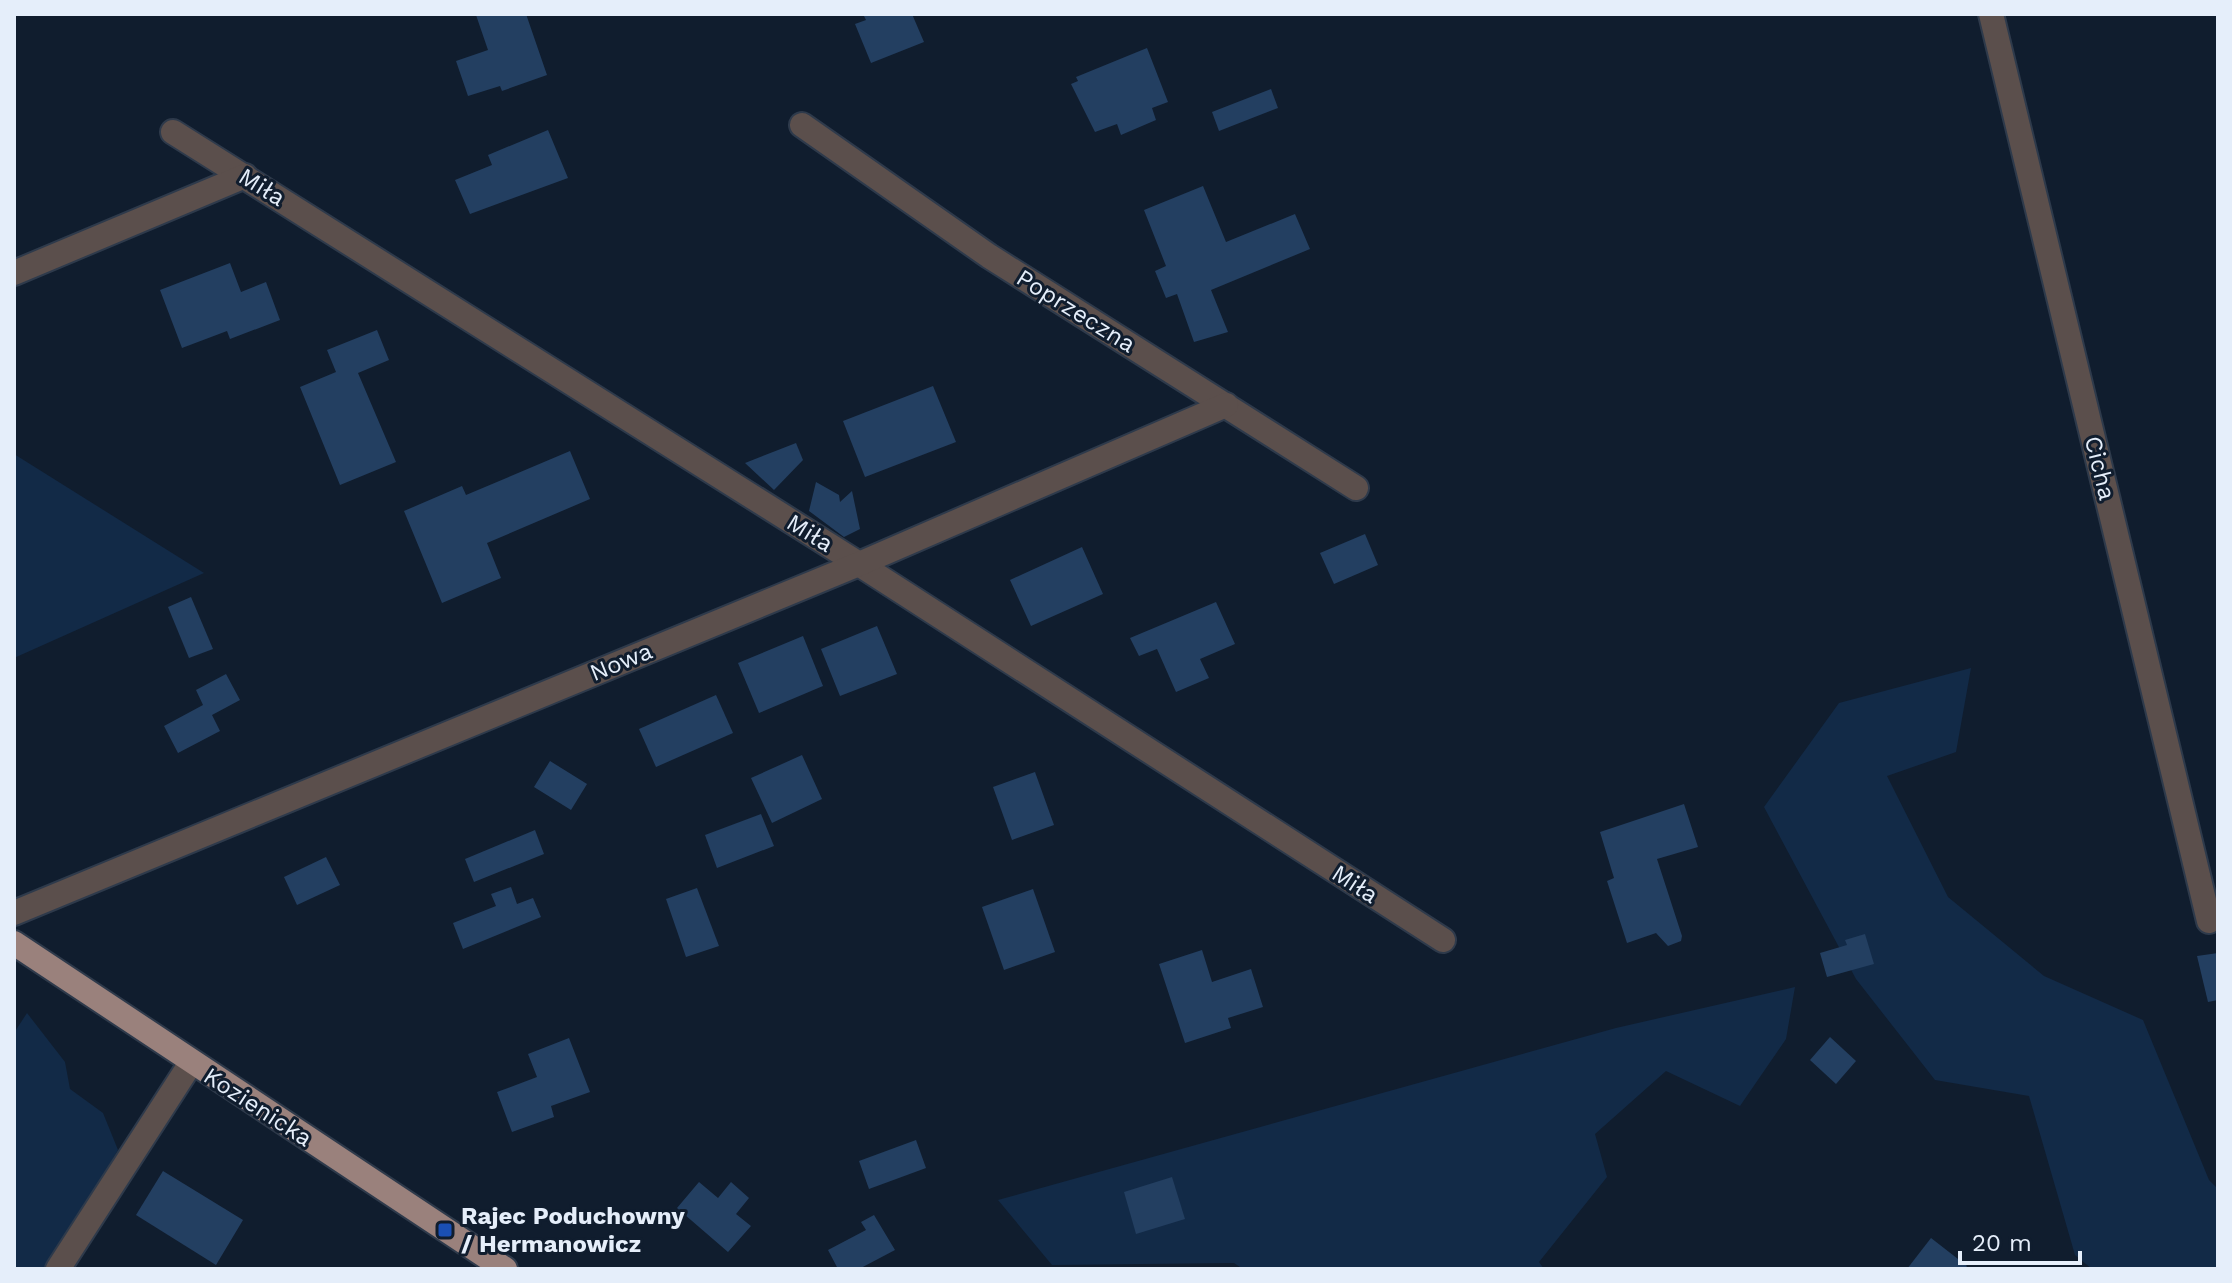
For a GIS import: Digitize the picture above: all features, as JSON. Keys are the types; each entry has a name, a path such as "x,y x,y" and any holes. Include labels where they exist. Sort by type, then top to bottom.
{"main road":[{"name":"Kozienicka","path":"14,943 505,1269"}],"street":[{"name":"Cicha","path":"1991,14 2209,921"},
{"name":"Poprzeczna","path":"802,125 989,256 1356,488"},
{"name":"Miła","path":"173,132 859,564 1443,940"},
{"path":"14,273 245,176"},
{"name":"Nowa","path":"14,913 859,564 1226,405"},
{"path":"58,1269 191,1063"}],"shaded area":[{"path":"14,454 204,573 14,658"},
{"path":"1971,668 1956,752 1887,776 1948,897 2044,976 2143,1020 2209,1180 2218,1189 2218,1269 2092,1269 2075,1255 2029,1096 1935,1080 1856,979 1764,807 1839,703"},
{"path":"1795,987 1786,1039 1740,1106 1666,1071 1595,1134 1607,1177 1539,1262 1544,1269 1243,1269 1234,1263 1052,1265 998,1200 1616,1028"},
{"path":"27,1013 65,1062 70,1089 103,1113 118,1150 48,1269 14,1269 14,1033"}],"building":[{"path":"526,14 547,75 502,91 500,86 468,96 456,61 488,50 476,15"},
{"path":"863,14 912,14 924,42 871,63 855,24 866,20"},
{"path":"1147,48 1168,102 1152,108 1156,120 1121,135 1117,124 1095,132 1071,84 1078,81 1076,77"},
{"path":"1271,89 1278,108 1219,131 1212,112"},
{"path":"548,130 568,178 470,214 455,180 492,165 488,155"},
{"path":"1203,186 1226,242 1295,214 1310,249 1211,290 1228,332 1194,342 1177,294 1166,298 1155,271 1166,266 1144,210"},
{"path":"230,263 241,292 266,282 280,320 230,339 227,331 182,348 160,290"},
{"path":"377,330 389,360 358,373 396,462 340,485 300,387 336,372 327,350"},
{"path":"933,386 956,442 865,477 843,421"},
{"path":"796,443 803,460 774,490 745,463"},
{"path":"570,451 590,499 487,543 501,578 442,603 404,511 462,486 466,495"},
{"path":"816,482 839,495 840,502 852,491 860,529 844,537 809,511"},
{"path":"1365,534 1378,565 1334,584 1320,553"},
{"path":"1082,547 1103,594 1031,626 1010,580"},
{"path":"191,597 213,649 189,658 168,607"},
{"path":"1216,602 1235,644 1200,659 1209,678 1176,692 1157,649 1139,656 1130,638"},
{"path":"877,626 897,674 840,696 821,649"},
{"path":"803,636 823,686 759,713 738,663"},
{"path":"226,674 240,700 212,715 220,731 178,753 164,726 203,705 196,690"},
{"path":"716,695 733,733 656,767 639,729"},
{"path":"802,755 822,799 772,823 751,778"},
{"path":"550,761 587,784 571,810 534,787"},
{"path":"1035,772 1054,825 1012,840 993,787"},
{"path":"1684,804 1698,847 1657,859 1681,941 1668,946 1656,933 1627,943 1607,881 1614,878 1600,832"},
{"path":"761,814 774,846 717,868 705,835"},
{"path":"535,830 544,854 474,882 465,859"},
{"path":"326,857 340,885 297,905 284,877"},
{"path":"511,887 517,904 533,898 541,917 463,949 453,923 496,906 491,894"},
{"path":"697,888 719,946 686,957 666,899"},
{"path":"1033,889 1055,952 1004,970 982,907"},
{"path":"1865,934 1874,964 1827,977 1820,953 1847,945 1845,940"},
{"path":"1202,950 1212,982 1251,969 1263,1007 1228,1018 1231,1028 1185,1043 1159,964"},
{"path":"2218,953 2218,1000 2208,1002 2197,956"},
{"path":"1830,1037 1856,1061 1836,1084 1810,1060"},
{"path":"569,1038 590,1092 551,1106 554,1117 512,1132 497,1092 537,1077 528,1054"},
{"path":"916,1140 926,1168 869,1189 859,1161"},
{"path":"163,1171 243,1220 216,1265 136,1215"},
{"path":"1172,1177 1185,1219 1136,1234 1124,1192"},
{"path":"699,1182 718,1198 731,1182 749,1198 736,1214 751,1226 728,1252 677,1208"},
{"path":"874,1215 895,1250 859,1269 838,1269 828,1250 866,1230 861,1222"},
{"path":"1931,1238 1967,1266 1965,1269 1907,1269"}],"place":[{"name":"Rajec Poduchowny / Hermanowicz","path":"445,1230"}]}
